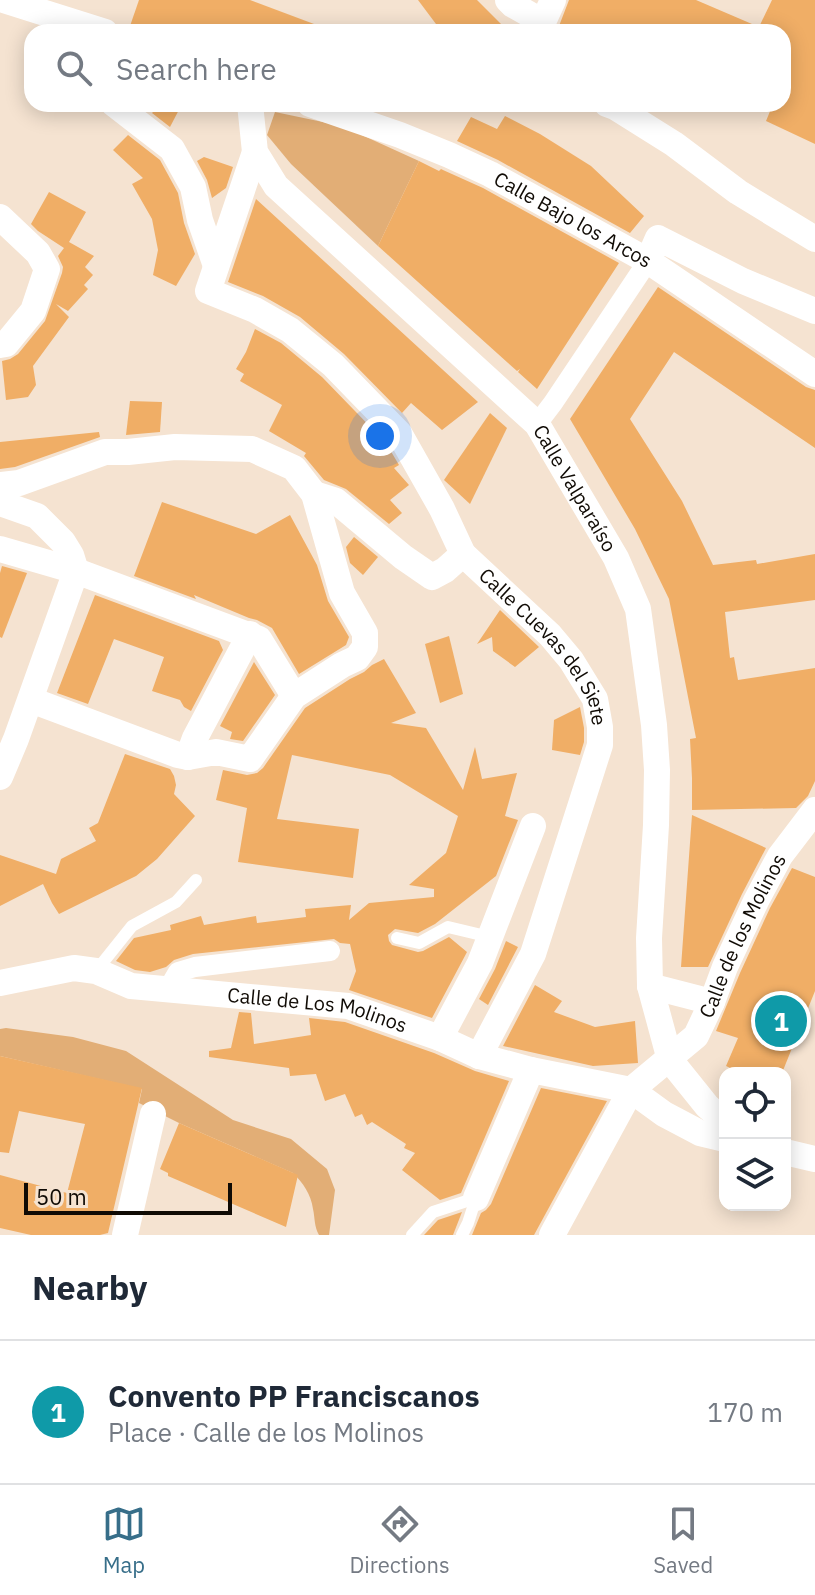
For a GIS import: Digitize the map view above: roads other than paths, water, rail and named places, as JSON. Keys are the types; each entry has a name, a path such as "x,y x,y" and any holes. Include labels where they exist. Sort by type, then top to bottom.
{"street":[{"path":"4,0 78,24"},
{"path":"508,0 513,5 547,18"},
{"path":"124,112 172,149 193,187 200,220 216,266"},
{"name":"Calle Valparaíso","path":"251,112 255,152 276,186 537,424 616,558 638,609 654,725 657,770 649,938 650,986 670,1060 719,1117"},
{"name":"Calle Bajo los Arcos","path":"333,112 400,135 490,174 648,261 815,374"},
{"path":"623,112 674,144 738,192 815,239"},
{"path":"255,152 208,291 255,310 290,330 333,365 399,433 442,509 463,554"},
{"path":"0,217 38,253 47,269 33,311 6,344 0,345"},
{"path":"537,424 648,261 658,238 743,281 815,311"},
{"name":"Calle Cuevas del Siete","path":"0,485 19,483 105,452 175,447 252,449 294,468 314,494 342,593 365,633 365,647 357,658 294,696"},
{"name":"Calle Cuevas del Siete","path":"314,494 336,501 432,577 463,554 550,635 571,660 595,699 600,745 533,954 479,1056"},
{"path":"0,503 37,516 63,542 76,571 31,700 8,737 0,777"},
{"path":"0,549 76,571 250,634 259,639 294,696 250,759 216,752 188,757 178,755 31,700"},
{"path":"188,757 250,634"},
{"name":"Calle de los Molinos","path":"631,1090 696,1036 725,967 774,867 815,810"},
{"path":"440,1038 480,963 533,826"},
{"path":"168,989 178,972 195,967 330,951"},
{"name":"Calle de Los Molinos","path":"0,983 74,968 96,971 131,986 348,1006 440,1038 479,1056 631,1090"},
{"path":"650,986 712,1002"},
{"path":"476,1198 531,1070"},
{"path":"552,1235 631,1090 664,1114 700,1133 719,1138"},
{"path":"125,1235 153,1114"},
{"path":"791,1153 815,1159"}],"lane":[{"path":"96,971 132,926 176,902 196,880"},
{"path":"397,938 419,943 448,927 490,937"},
{"path":"412,1235 433,1212 476,1198"},
{"path":"462,1235 476,1198"}],"place":[{"name":"Convento PP Franciscanos","path":"781,1021"}]}
